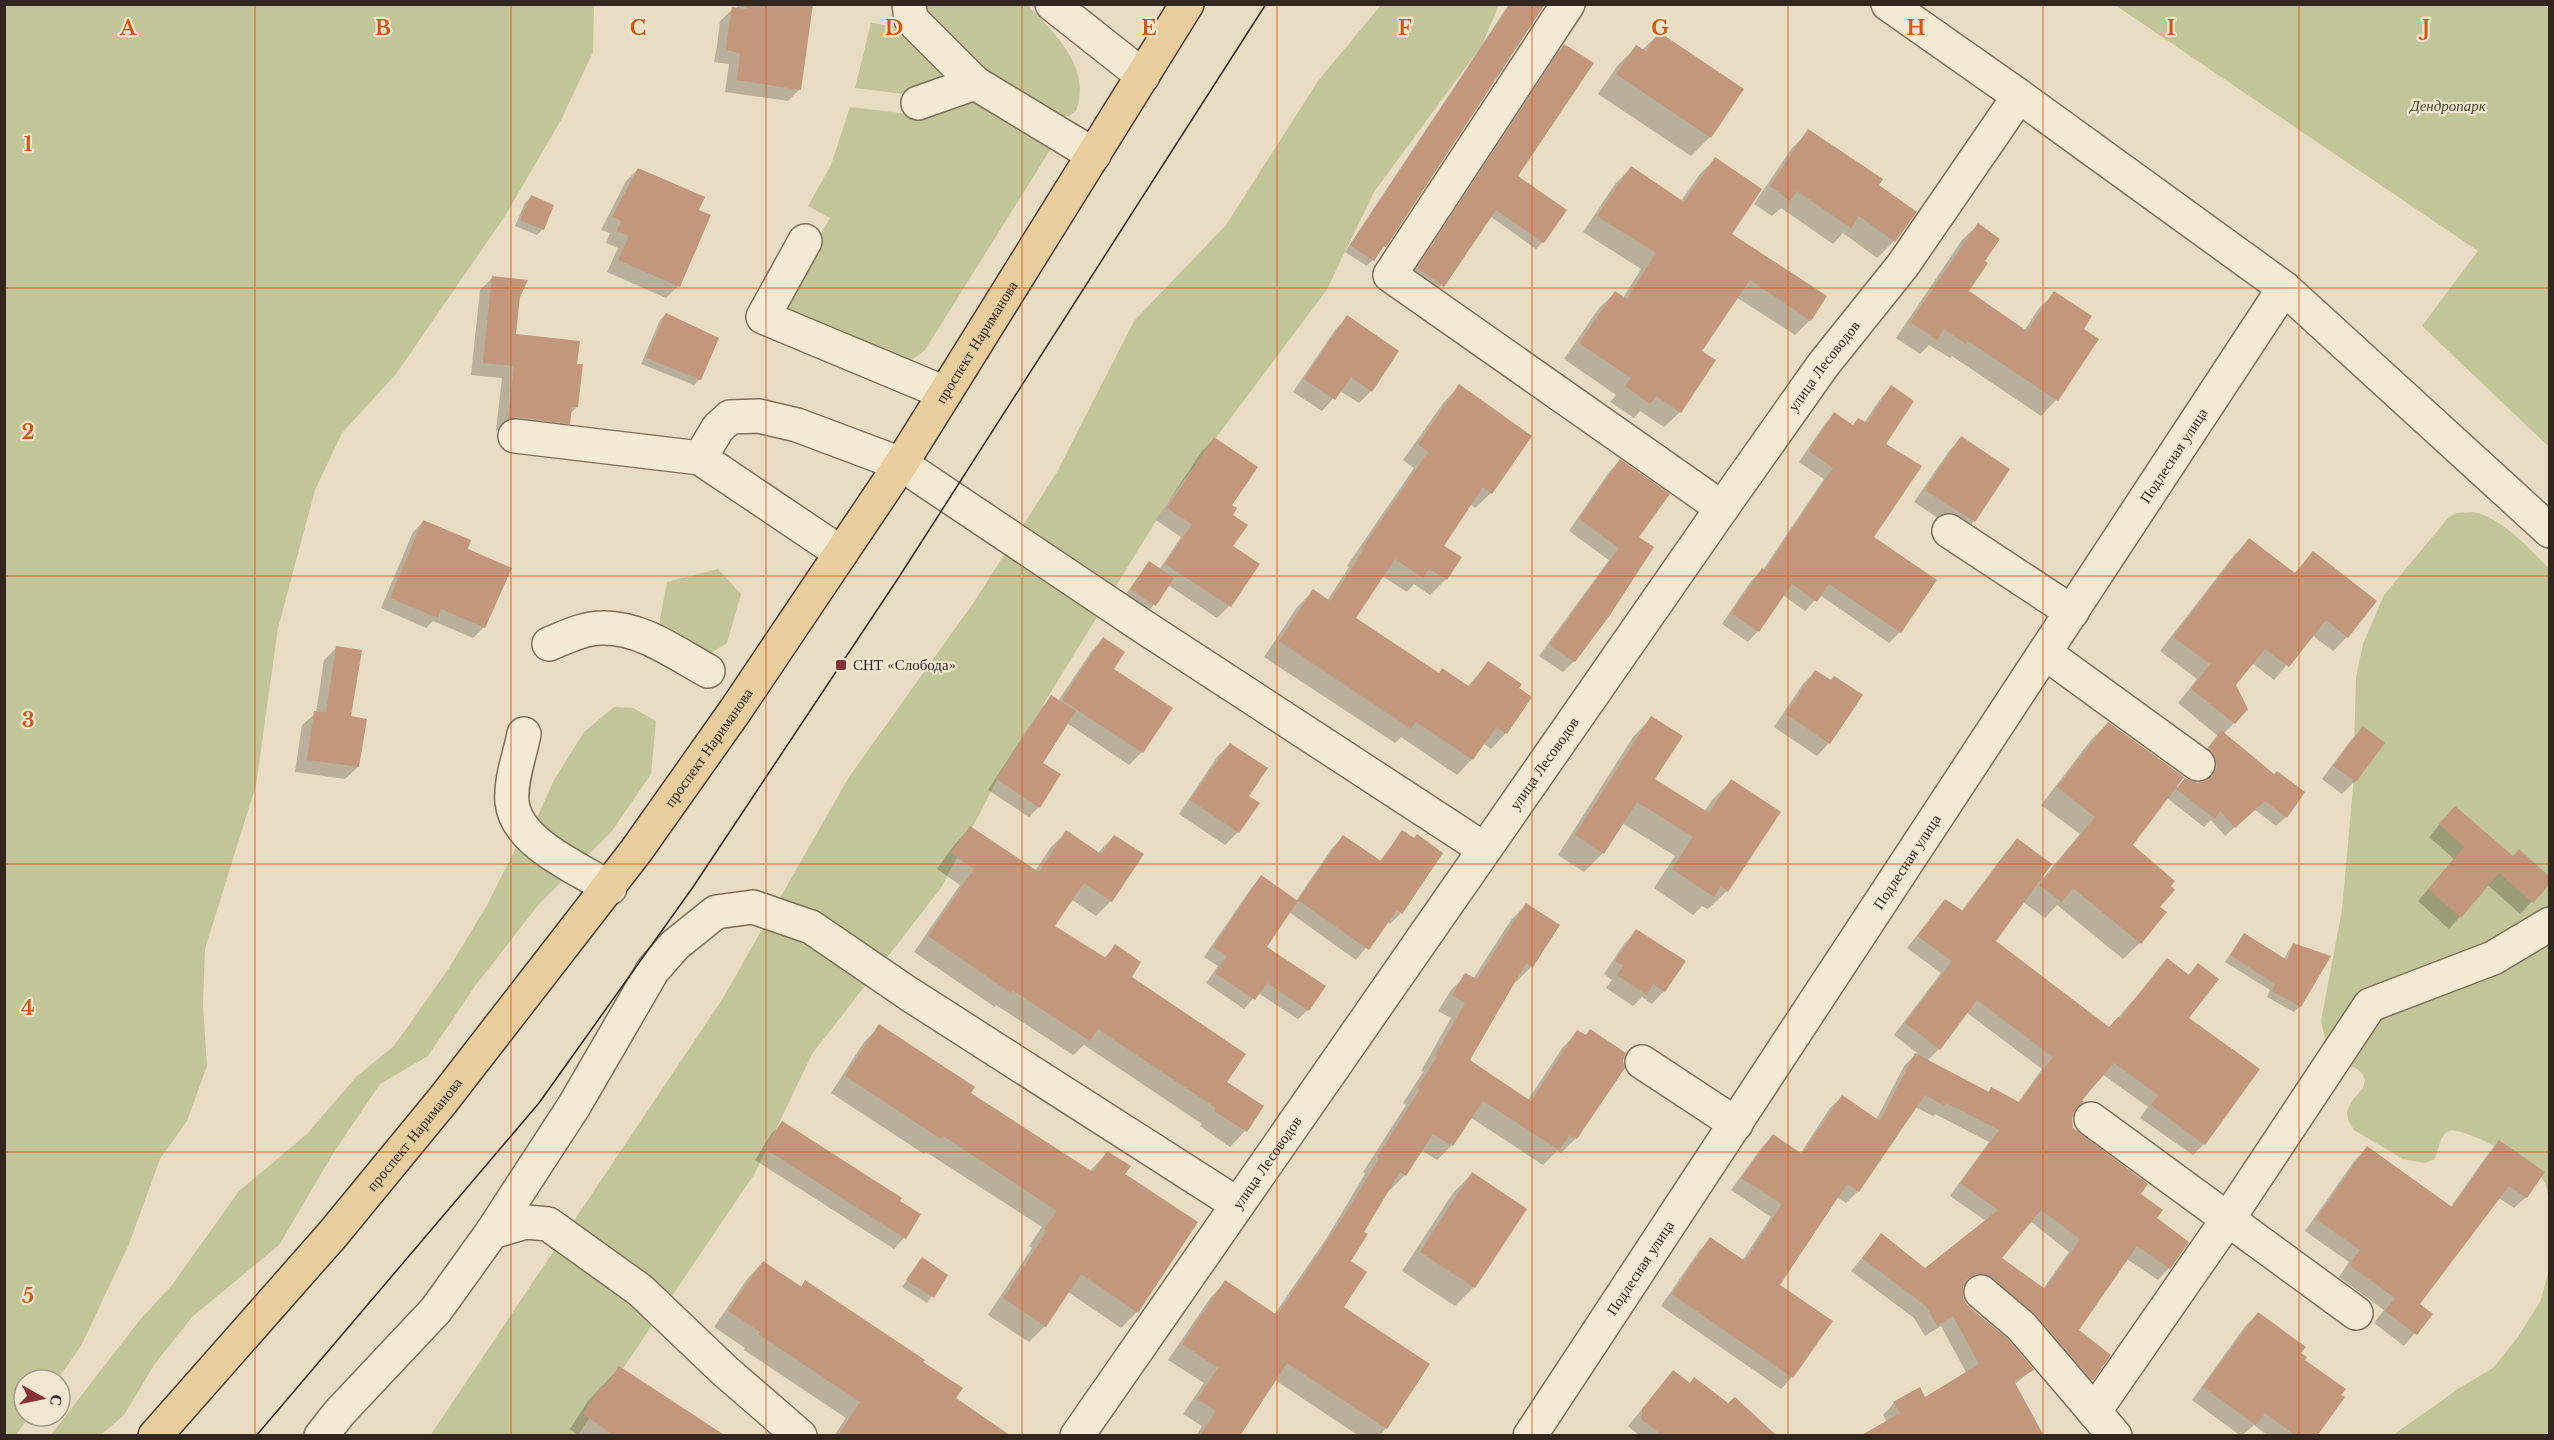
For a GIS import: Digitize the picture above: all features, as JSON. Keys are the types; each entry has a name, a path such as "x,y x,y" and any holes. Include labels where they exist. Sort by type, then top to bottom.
{"main road":[{"name":"проспект Нариманова","path":"155,1436 333,1234 443,1100 610,888 735,711 901,464 1187,4"}],"street":[{"path":"909,4 911,19 975,83 1094,155"},
{"path":"1052,4 1143,76"},
{"path":"1568,4 1390,275 1722,508"},
{"path":"1888,4 2284,288 2550,531"},
{"path":"918,103 975,83"},
{"name":"улица Лесоводов","path":"1077,1436 1722,508 1823,365 1904,265 2019,96"},
{"path":"805,241 763,317 945,393"},
{"name":"Подлесная улица","path":"1530,1436 2284,288"},
{"path":"700,458 718,428 730,417 759,416 836,438 901,464 1151,632 1485,849"},
{"path":"514,436 700,458 841,553"},
{"path":"1949,531 2072,612"},
{"path":"549,644 574,633 603,628 646,636 708,671"},
{"path":"2045,653 2198,764"},
{"path":"524,734 512,802 517,822 528,837 610,888"},
{"path":"321,1436 340,1412 436,1310 492,1232 574,1106 653,970 675,945 716,912 753,907 811,927 909,994 1237,1204"},
{"path":"1981,1292 2021,1326 2105,1424 2228,1219 2370,1005 2493,958 2550,924"},
{"path":"1642,1062 1736,1124"},
{"path":"2091,1119 2356,1312"},
{"path":"492,1232 526,1222 548,1224 640,1290 725,1371 800,1436"}],"green space":[{"path":"5,4 594,5 593,52 561,120 505,216 396,374 342,433 315,490 278,628 256,785 205,949 203,1005 207,1066 187,1121 160,1159 129,1244 81,1346 65,1368 12,1368 12,1428 21,1428 15,1436 4,1435"},
{"path":"894,5 1028,5 1059,40 1075,66 1080,95 1076,111 1070,116 1061,117 1031,106"},
{"path":"1381,5 1499,5 1482,45 1374,192 1326,291 1167,503 998,778 941,888 812,1054 755,1173 578,1435 430,1436 723,998 849,777 974,602 1057,472 1134,321 1226,225 1318,81"},
{"name":"Дендропарк","path":"2115,5 2549,5 2549,447 2422,326 2478,251"},
{"path":"871,23 907,28 942,71 941,83 911,95 855,88"},
{"path":"981,93 1055,142 925,350 902,363 799,328 782,302 830,218 808,206 831,165 850,107 910,114"},
{"path":"2473,512 2505,527 2549,568 2549,1199 2542,1177 2536,1171 2507,1153 2466,1134 2456,1131 2446,1133 2441,1139 2435,1159 2425,1163 2403,1159 2354,1130 2348,1120 2347,1111 2351,1102 2363,1088 2365,1080 2356,1068 2338,1061 2327,1046 2321,1021 2342,910 2353,788 2356,677 2363,644 2384,595 2448,518 2457,513"},
{"path":"718,569 741,594 727,643 680,672 661,659 660,619 667,582"},
{"path":"614,707 633,708 656,721 651,774 612,831 539,904 475,986 428,1056 380,1084 334,1152 279,1245 192,1317 154,1365 124,1415 101,1435 50,1436 56,1428 72,1428 72,1408 139,1321 172,1285 239,1191 307,1134 356,1077 394,1046 449,968 486,907 525,830 537,818 554,780 584,732"},
{"path":"2549,1269 2549,1435 2393,1435 2461,1387 2493,1368 2518,1337 2541,1300"}],"building":[{"path":"747,4 813,4 801,90 737,80 740,53 726,50 728,32 732,7 747,9"},
{"path":"1510,4 1545,4 1386,247 1384,246 1374,261 1350,245"},
{"path":"1659,32 1744,89 1711,138 1616,74 1636,45 1646,51"},
{"path":"1564,44 1594,63 1518,176 1567,210 1544,243 1496,210 1444,287 1417,268"},
{"path":"1808,129 1883,179 1879,185 1917,212 1895,242 1859,216 1851,228 1797,191 1790,201 1770,186"},
{"path":"1715,157 1762,189 1732,234 1827,296 1811,321 1750,280 1702,351 1716,360 1681,413 1656,396 1650,404 1625,386 1631,378 1579,343 1615,291 1627,299 1656,253 1597,216 1631,166 1684,202"},
{"path":"638,168 705,197 699,210 711,215 680,287 618,260 629,236 617,231 621,221 612,217"},
{"path":"531,195 554,205 544,230 520,220"},
{"path":"1978,223 2000,239 1985,261 1988,263 1969,291 2027,331 2054,291 2092,316 2084,329 2099,339 2058,401 1968,341 1966,344 1944,329 1937,340 1910,322"},
{"path":"492,276 528,280 520,297 516,334 580,341 577,364 583,364 578,407 572,407 570,424 517,417 508,419 514,366 483,363"},
{"path":"666,313 719,338 701,380 646,358"},
{"path":"1347,315 1399,351 1372,392 1351,377 1335,400 1304,379"},
{"path":"1459,384 1532,436 1492,494 1483,487 1444,546 1462,557 1447,580 1429,569 1423,578 1395,559 1356,618 1439,673 1442,668 1470,687 1488,661 1522,684 1519,688 1532,697 1507,734 1496,727 1473,760 1416,722 1411,729 1279,641 1313,589 1330,601 1363,551 1361,550 1428,452 1418,444"},
{"path":"1891,385 1914,401 1886,444 1922,466 1874,537 1937,580 1901,633 1829,584 1817,602 1792,584 1759,632 1731,613 1762,568 1765,570 1833,468 1809,451 1834,412 1853,425 1858,418 1867,423"},
{"path":"1961,436 2010,469 1975,522 1925,490"},
{"path":"1214,437 1258,467 1232,505 1237,508 1233,515 1248,525 1233,546 1260,564 1231,607 1165,564 1192,524 1167,508"},
{"path":"1620,459 1670,494 1639,537 1654,547 1610,615 1575,662 1549,645 1619,548 1579,519"},
{"path":"423,520 471,540 468,549 512,568 485,628 441,609 438,618 390,598"},
{"path":"2249,538 2295,573 2313,551 2377,601 2348,638 2326,620 2289,667 2265,649 2236,685 2248,709 2235,724 2191,689 2210,664 2173,637"},
{"path":"1149,561 1174,578 1156,606 1130,589"},
{"path":"1103,637 1125,652 1114,669 1173,708 1143,753 1062,700"},
{"path":"336,646 362,650 351,716 367,719 359,767 307,760 314,711 326,712"},
{"path":"1815,670 1831,680 1834,676 1863,695 1830,744 1786,714"},
{"path":"1051,695 1076,711 1043,763 1061,774 1040,808 996,779"},
{"path":"1651,716 1683,736 1655,779 1709,813 1731,779 1781,812 1728,892 1721,886 1714,897 1672,869 1693,837 1637,802 1604,854 1575,835"},
{"path":"2108,722 2184,777 2133,845 2175,881 2171,886 2175,890 2160,907 2167,912 2141,944 2073,888 2062,902 2039,885 2095,817 2057,787"},
{"path":"2363,726 2385,743 2356,782 2333,766"},
{"path":"2221,730 2274,774 2277,771 2305,792 2287,818 2265,801 2235,828 2220,811 2215,819 2176,789 2185,778 2197,783 2213,775 2217,767 2215,757 2208,748"},
{"path":"1230,743 1268,768 1249,796 1260,803 1239,833 1190,800"},
{"path":"2455,806 2513,856 2519,849 2550,877 2550,884 2533,903 2499,873 2461,918 2428,889 2464,847 2439,824"},
{"path":"970,826 1039,872 1066,830 1101,854 1114,835 1144,854 1112,902 1084,883 1055,926 1106,958 1115,944 1141,962 1132,977 1246,1054 1227,1082 1264,1106 1247,1132 1214,1111 1216,1108 1098,1029 1090,1041 1012,990 1011,993 928,936 974,869 951,853"},
{"path":"1402,830 1414,838 1417,834 1443,853 1402,914 1397,910 1369,950 1298,900 1343,835 1381,861"},
{"path":"2017,838 2052,864 1996,941 2109,1027 2118,1017 2120,1018 2167,958 2189,975 2198,963 2219,979 2189,1018 2260,1069 2205,1145 2151,1105 2158,1095 2114,1063 2082,1100 2084,1102 2076,1108 2072,1118 2073,1128 2148,1184 2141,1194 2163,1210 2157,1218 2189,1242 2170,1269 2137,1246 2079,1330 2111,1355 2093,1381 2035,1314 1993,1278 1985,1274 1975,1274 1966,1280 1963,1298 1968,1306 2008,1339 2034,1370 2014,1381 2044,1436 1860,1436 1900,1413 1893,1402 1920,1387 1925,1397 1979,1364 1953,1316 1937,1326 1926,1306 1862,1258 1881,1233 1925,1268 1998,1210 1960,1183 1999,1130 1925,1095 1859,1192 1847,1184 1780,1285 1833,1321 1793,1378 1672,1294 1710,1237 1745,1261 1782,1204 1741,1178 1773,1134 1802,1154 1842,1095 1880,1121 1915,1053 1989,1092 1991,1087 2019,1102 2053,1057 1977,1000 1940,1050 1905,1023 1952,961 1917,936 1945,899 1963,911","holes":["2041,1210 2080,1239 2045,1289 2002,1258"]},
{"path":"1261,875 1298,901 1267,947 1326,986 1309,1011 1267,983 1255,1000 1215,973 1227,956 1213,947"},
{"path":"1526,903 1560,925 1533,967 1526,963 1470,1060 1531,1101 1577,1030 1586,1035 1590,1029 1626,1053 1623,1060 1625,1068 1577,1139 1570,1135 1559,1150 1483,1101 1453,1146 1433,1134 1406,1176 1400,1172 1364,1232 1368,1234 1351,1261 1367,1272 1344,1307 1430,1364 1387,1429 1287,1363 1240,1436 1200,1436 1216,1411 1197,1399 1218,1368 1182,1344 1225,1280 1277,1315 1342,1219 1379,1159 1377,1157 1420,1089 1417,1088 1437,1057 1435,1056 1465,1003 1452,995 1465,973 1477,979"},
{"path":"1636,929 1686,961 1665,992 1653,984 1647,995 1617,975 1623,966 1615,961"},
{"path":"2244,933 2287,960 2293,943 2331,956 2301,1007 2272,991 2275,984 2230,955"},
{"path":"879,1024 975,1087 971,1093 1093,1172 1107,1151 1131,1166 1125,1174 1198,1222 1138,1313 1081,1274 1046,1327 1003,1298 1047,1231 1044,1229 1057,1211 943,1136 941,1139 845,1076"},
{"path":"782,1121 902,1198 900,1201 921,1214 906,1239 764,1148"},
{"path":"2499,1140 2545,1172 2527,1198 2509,1186 2420,1304 2433,1314 2417,1335 2385,1311 2395,1298 2349,1265 2360,1250 2316,1219 2367,1146 2452,1207"},
{"path":"1472,1172 1527,1209 1475,1288 1420,1252"},
{"path":"922,1257 948,1275 934,1298 906,1280"},
{"path":"763,1261 801,1287 805,1280 925,1360 923,1362 963,1388 956,1398 1011,1436 838,1436 860,1402 758,1334 760,1332 728,1311"},
{"path":"2258,1312 2306,1347 2301,1353 2307,1357 2305,1360 2346,1389 2341,1395 2345,1397 2317,1436 2296,1436 2265,1413 2256,1425 2203,1387"},
{"path":"619,1366 726,1436 615,1436 583,1414 602,1385 605,1387"},
{"path":"1673,1370 1690,1383 1694,1377 1728,1403 1735,1397 1777,1436 1663,1436 1642,1420 1642,1409"}],"tram line":[{"path":"256,1436 539,1103 693,887 899,577 1266,4"}],"place":[{"name":"СНТ «Слобода»","path":"841,665"}]}
